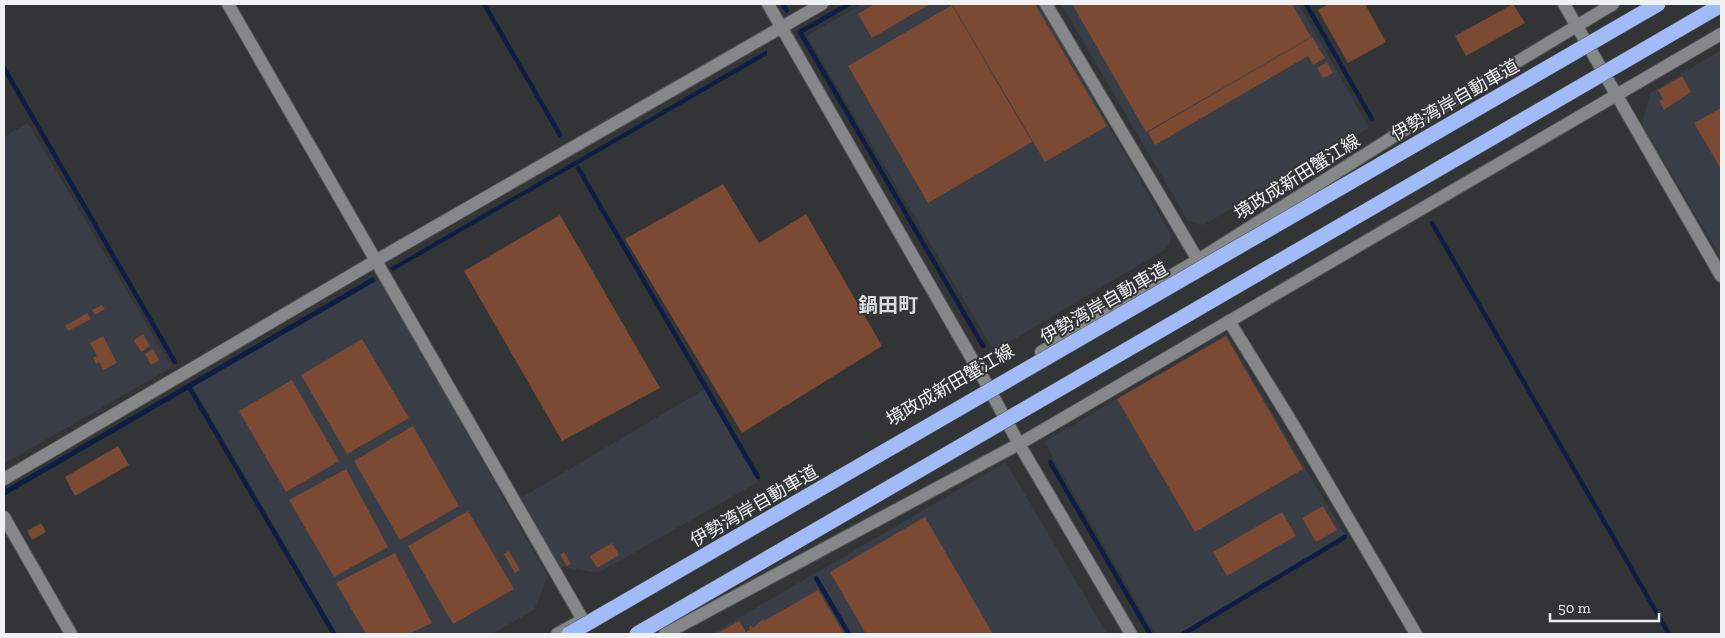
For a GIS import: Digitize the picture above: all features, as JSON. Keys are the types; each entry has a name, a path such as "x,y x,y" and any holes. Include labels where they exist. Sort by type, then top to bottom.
{"highway":[{"name":"伊勢湾岸自動車道","path":"569,634 1658,4"},
{"path":"637,634 1721,5"}],"street":[{"path":"228,4 583,620"},
{"path":"768,4 1019,444 1132,634"},
{"path":"4,479 377,260 822,4"},
{"path":"1046,4 1198,260"},
{"path":"1564,4 1721,276"},
{"name":"境政成新田蟹江線","path":"557,634 1198,260 1387,140 1613,4"},
{"path":"665,634 1019,444 1721,34"},
{"path":"1229,321 1294,426 1416,634"},
{"path":"4,517 71,634"}],"shaded area":[{"path":"862,4 1039,4 1172,236 1166,249 994,351 807,36"},
{"path":"1061,4 1299,4 1369,128 1203,225 1188,221"},
{"path":"1721,50 1721,258 1642,124 1650,93"},
{"path":"28,123 172,367 4,464 4,137"},
{"path":"378,280 383,284 548,577 534,610 492,634 337,634 193,387"},
{"path":"1226,334 1345,535 1179,634 1155,634 1044,442"},
{"path":"705,389 758,482 598,573 564,567 560,569 519,499"},
{"path":"1006,462 1107,634 711,634"}],"water":[{"path":"767,50 767,55 393,271 390,268"},
{"path":"373,277 376,281 4,496 4,490"}],"building":[{"path":"874,4 930,4 872,38 858,14"},
{"path":"952,4 1035,4 1107,126 1045,162"},
{"path":"1072,4 1292,4 1311,37 1146,132"},
{"path":"1329,4 1365,4 1386,42 1348,63 1318,10"},
{"path":"1513,4 1525,23 1466,56 1455,36"},
{"path":"952,5 1032,142 928,203 848,66"},
{"path":"1312,37 1325,58 1313,65 1308,56 1155,145 1148,132"},
{"path":"1327,62 1333,73 1323,78 1317,68"},
{"path":"1682,76 1691,92 1664,110 1659,101 1663,99 1658,90"},
{"path":"1721,108 1721,169 1694,123"},
{"path":"723,184 759,243 806,214 882,346 742,433 625,239"},
{"path":"560,215 660,388 562,441 464,271"},
{"path":"102,305 105,309 95,315 92,310"},
{"path":"87,313 91,319 68,331 65,326"},
{"path":"143,334 150,346 141,352 134,340"},
{"path":"103,336 117,363 103,370 99,362 96,364 93,358 97,356 90,343"},
{"path":"1226,336 1303,469 1195,532 1117,399"},
{"path":"362,339 409,418 347,454 301,375"},
{"path":"153,349 159,360 151,365 145,354"},
{"path":"292,380 339,461 286,492 239,411"},
{"path":"413,426 459,506 400,540 354,461"},
{"path":"118,446 129,465 75,496 65,477"},
{"path":"346,469 388,547 334,577 289,500"},
{"path":"1323,506 1337,530 1316,542 1302,518"},
{"path":"468,511 514,589 453,624 408,546"},
{"path":"1282,512 1296,536 1227,576 1213,552"},
{"path":"925,517 993,634 866,634 830,572"},
{"path":"41,523 46,532 32,540 27,531"},
{"path":"612,543 619,555 597,568 590,556"},
{"path":"509,551 520,570 515,573 504,554"},
{"path":"564,552 571,564 567,566 560,555"},
{"path":"395,553 432,623 409,634 366,634 336,583"},
{"path":"818,590 844,634 716,634 739,621 746,632 750,630 749,627 751,625 753,628 763,619 764,621"}],"waterway":[{"path":"484,4 560,135"},
{"path":"783,4 787,11"},
{"path":"849,4 800,32 983,346"},
{"path":"1306,4 1372,119"},
{"path":"4,68 175,362"},
{"path":"578,168 758,477"},
{"path":"1432,223 1669,634"},
{"path":"189,387 334,634"},
{"path":"1050,462 1150,634"},
{"path":"1183,634 1345,537"},
{"path":"816,578 849,634"}],"district":[{"name":"鍋田町","path":"888,305"}]}
